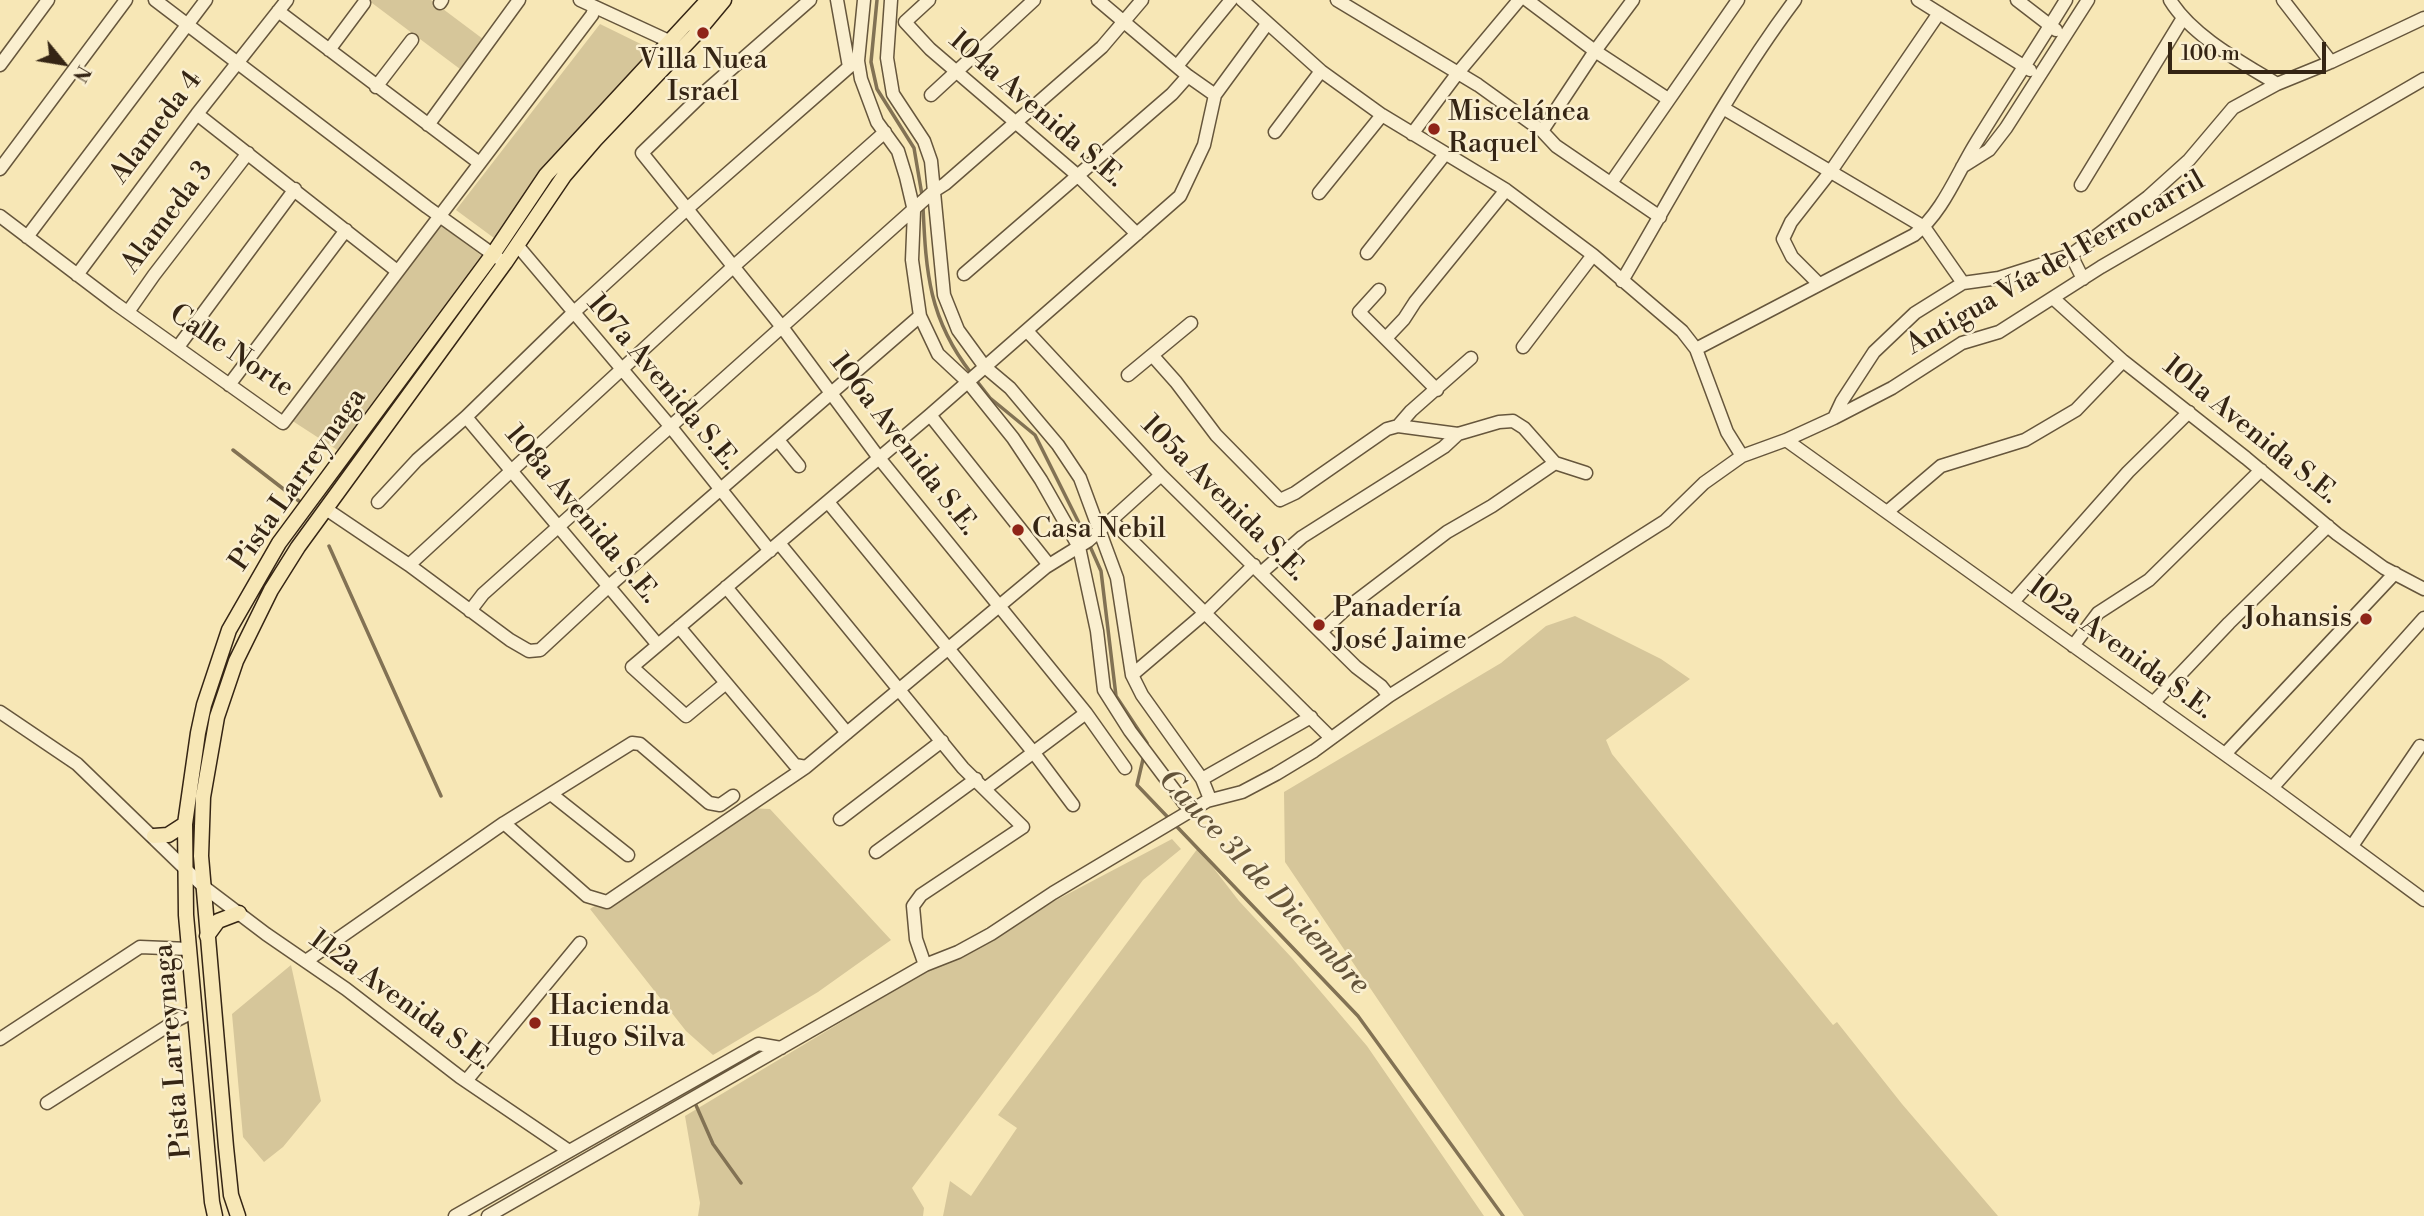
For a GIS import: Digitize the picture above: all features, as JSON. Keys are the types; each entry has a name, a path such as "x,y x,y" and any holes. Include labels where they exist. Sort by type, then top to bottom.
{"main road":[{"name":"Pista Larreynaga","path":"215,1216 189,948 184,869 185,824 192,764 204,705 229,631 256,581 297,517 493,254 546,175 708,0"},
{"name":"Pista Larreynaga","path":"238,1216 231,1195 227,1159 201,856 203,797 211,746 226,688 247,635 298,547 505,263 564,176 724,0"},
{"path":"154,836 168,835 185,824"},
{"path":"207,936 218,921 239,913"}],"street":[{"path":"0,65 48,0"},
{"path":"0,169 126,0"},
{"path":"155,0 438,216 505,263"},
{"path":"27,237 206,0"},
{"name":"Alameda 4","path":"77,275 197,114 287,0"},
{"path":"428,125 519,0"},
{"path":"580,0 671,42"},
{"name":"106a Avenida S.E.","path":"810,0 706,91 642,153 782,327 879,458 1086,713 1125,768"},
{"path":"837,0 849,68 861,79"},
{"path":"864,0 858,61 861,79 877,121 898,151 924,201 944,295 977,375 1079,547 1097,631 1104,690 1145,752 1201,804"},
{"path":"891,0 887,58 893,94 924,141 930,161 912,260 920,316 938,354 977,375 1010,388 1058,445 1080,478 1117,578 1132,675 1142,695 1202,779 1201,804"},
{"name":"104a Avenida S.E.","path":"929,0 905,22 930,49 1077,175 1137,234"},
{"path":"931,95 1034,0"},
{"path":"1098,0 1188,76 1215,95"},
{"path":"470,611 484,594 670,426 1102,47 1142,0"},
{"path":"1177,66 1231,0"},
{"path":"1242,0 1321,71 1382,116 1506,190 1593,256 1682,331 1696,349 1727,432 1742,456"},
{"path":"1336,0 1478,85 1542,131 1556,146 1660,217"},
{"path":"1412,134 1457,74 1520,0"},
{"path":"1527,0 1595,51 1668,99"},
{"path":"1542,131 1595,51 1633,0"},
{"path":"1611,184 1738,0"},
{"path":"1622,281 1723,108 1762,45 1795,0"},
{"path":"1918,0 2039,76"},
{"path":"2017,0 2066,36"},
{"path":"1696,349 1914,235 1924,227 1941,205 2023,66 2066,0"},
{"path":"1962,167 1989,150 2006,128 2088,0"},
{"path":"2170,0 2183,18 2228,54 2277,84"},
{"path":"2283,0 2330,62"},
{"path":"329,50 365,3"},
{"name":"Calle Norte","path":"0,216 77,275 283,423 592,15 595,7"},
{"path":"278,12 478,163"},
{"path":"1819,284 1792,257 1783,239 1791,222 1831,171 1939,13"},
{"path":"2081,185 2183,18"},
{"path":"1834,418 1842,401 1882,344 1915,313 1963,283 1999,278 2071,255 2148,197 2179,169 2233,108 2277,84 2424,18"},
{"path":"726,683 686,716 632,667 977,375 1180,196 1204,145 1215,95 1267,24"},
{"path":"376,87 412,40"},
{"path":"378,502 417,460 466,417 573,313 688,208 849,68"},
{"path":"1275,132 1321,71"},
{"path":"964,274 1172,94 1188,76"},
{"name":"Antigua Vía del Ferrocarril","path":"1201,804 1242,792 1314,751 1389,696 1665,521 1704,483 1742,456 1834,418 1892,388 1962,343 1999,332 2083,279 2424,79"},
{"path":"1723,108 1924,227 1963,283"},
{"path":"197,114 397,271"},
{"path":"1319,193 1382,116"},
{"path":"409,565 734,266 885,132"},
{"name":"Alameda 3","path":"128,312 248,153"},
{"path":"1367,253 1445,154"},
{"path":"178,347 295,190"},
{"path":"1386,338 1506,190"},
{"path":"229,385 346,230"},
{"name":"107a Avenida S.E.","path":"517,245 670,426 719,491 774,547 900,690 963,768 1023,827 921,895 913,906 916,939 925,965"},
{"path":"2071,255 2083,279"},
{"path":"1523,347 1593,256"},
{"path":"1379,290 1359,312 1437,390"},
{"name":"101a Avenida S.E.","path":"2054,299 2123,360 2328,526 2384,568 2424,589"},
{"path":"326,509 529,651 540,650 609,586 920,316"},
{"path":"1128,375 1191,323"},
{"name":"105a Avenida S.E.","path":"1027,331 1161,475 1356,667 1381,686 1389,696"},
{"path":"1152,355 1216,435 1280,500 1295,494 1387,429 1398,426 1458,434 1499,422 1513,421 1524,428 1555,463 1586,473"},
{"path":"1398,426 1411,411 1471,358"},
{"path":"1887,512 1941,466 2025,440 2076,410 2123,360"},
{"path":"2013,601 2128,472 2189,412"},
{"path":"930,415 1049,565"},
{"name":"108a Avenida S.E.","path":"466,417 658,645"},
{"path":"1132,675 1258,568 1444,447 1458,434"},
{"path":"778,440 799,466"},
{"name":"102a Avenida S.E.","path":"1786,440 2013,601 2424,900"},
{"path":"1322,631 1347,608 1447,532 1492,506 1555,463"},
{"path":"2073,646 2098,613 2149,580 2261,470"},
{"path":"504,823 587,897 607,902 848,733 1049,565 1101,530 1161,475"},
{"path":"828,502 1034,753 1073,805"},
{"path":"1111,520 1330,737"},
{"path":"2153,703 2229,623 2328,526"},
{"path":"2225,754 2395,573"},
{"path":"726,587 848,733"},
{"path":"2272,788 2424,618"},
{"path":"679,627 800,766"},
{"name":"112a Avenida S.E.","path":"0,712 76,764 154,836 204,887 346,989 466,1081 569,1151"},
{"path":"876,852 1034,753 1086,713"},
{"path":"1202,779 1311,717"},
{"path":"840,820 942,741"},
{"path":"306,961 504,823 632,744 640,744 709,803 720,805 733,796"},
{"path":"2352,846 2420,746"},
{"path":"551,794 628,855"},
{"path":"488,1216 925,965 958,952 991,934 1053,893 1201,804"},
{"path":"466,1081 580,943"},
{"path":"0,1039 140,947 189,948"},
{"path":"47,1103 195,1011"},
{"path":"455,1216 758,1044 781,1048"}],"shaded area":[{"path":"368,0 431,0 483,39 460,69"},
{"path":"600,24 653,50 540,173 494,238 456,210"},
{"path":"439,224 494,265 345,455 291,420"},
{"path":"1575,616 1661,659 1690,679 1606,740 1612,754 1833,1025 1837,1022 1902,1104 1998,1216 1524,1216 1285,862 1284,792 1501,663 1546,626"},
{"path":"745,808 770,809 891,940 818,992 713,1055 686,1031 590,909"},
{"path":"1172,839 1181,849 1143,880 912,1188 924,1208 923,1216 698,1216 700,1203 685,1116 958,952"},
{"path":"1198,848 1239,901 1367,1046 1484,1216 943,1216 950,1181 971,1196 1017,1128 998,1115"},
{"path":"291,965 321,1101 283,1147 264,1162 243,1137 232,1014"}],"waterway":[{"path":"877,0 871,62 877,89 914,148 922,195"},
{"name":"Cauce 31 de Diciembre","path":"923,207 932,295 946,334 971,373"},
{"name":"Cauce 31 de Diciembre","path":"976,380 990,398 1035,435 1086,537"},
{"path":"233,450 299,501"},
{"name":"Cauce 31 de Diciembre","path":"1089,544 1101,571 1116,696 1147,743 1146,747"},
{"path":"329,546 441,796"},
{"name":"Cauce 31 de Diciembre","path":"1144,755 1137,785 1358,1016 1503,1216"},
{"path":"695,1103 713,1144 741,1183"}],"place":[{"name":"Villa Nuea Israel","path":"703,33"},
{"name":"Miscelánea Raquel","path":"1434,129"},
{"name":"Casa Nebil","path":"1018,530"},
{"name":"Johansis","path":"2366,619"},
{"name":"Panadería José Jaime","path":"1319,625"},
{"name":"Hacienda Hugo Silva","path":"535,1023"}]}
